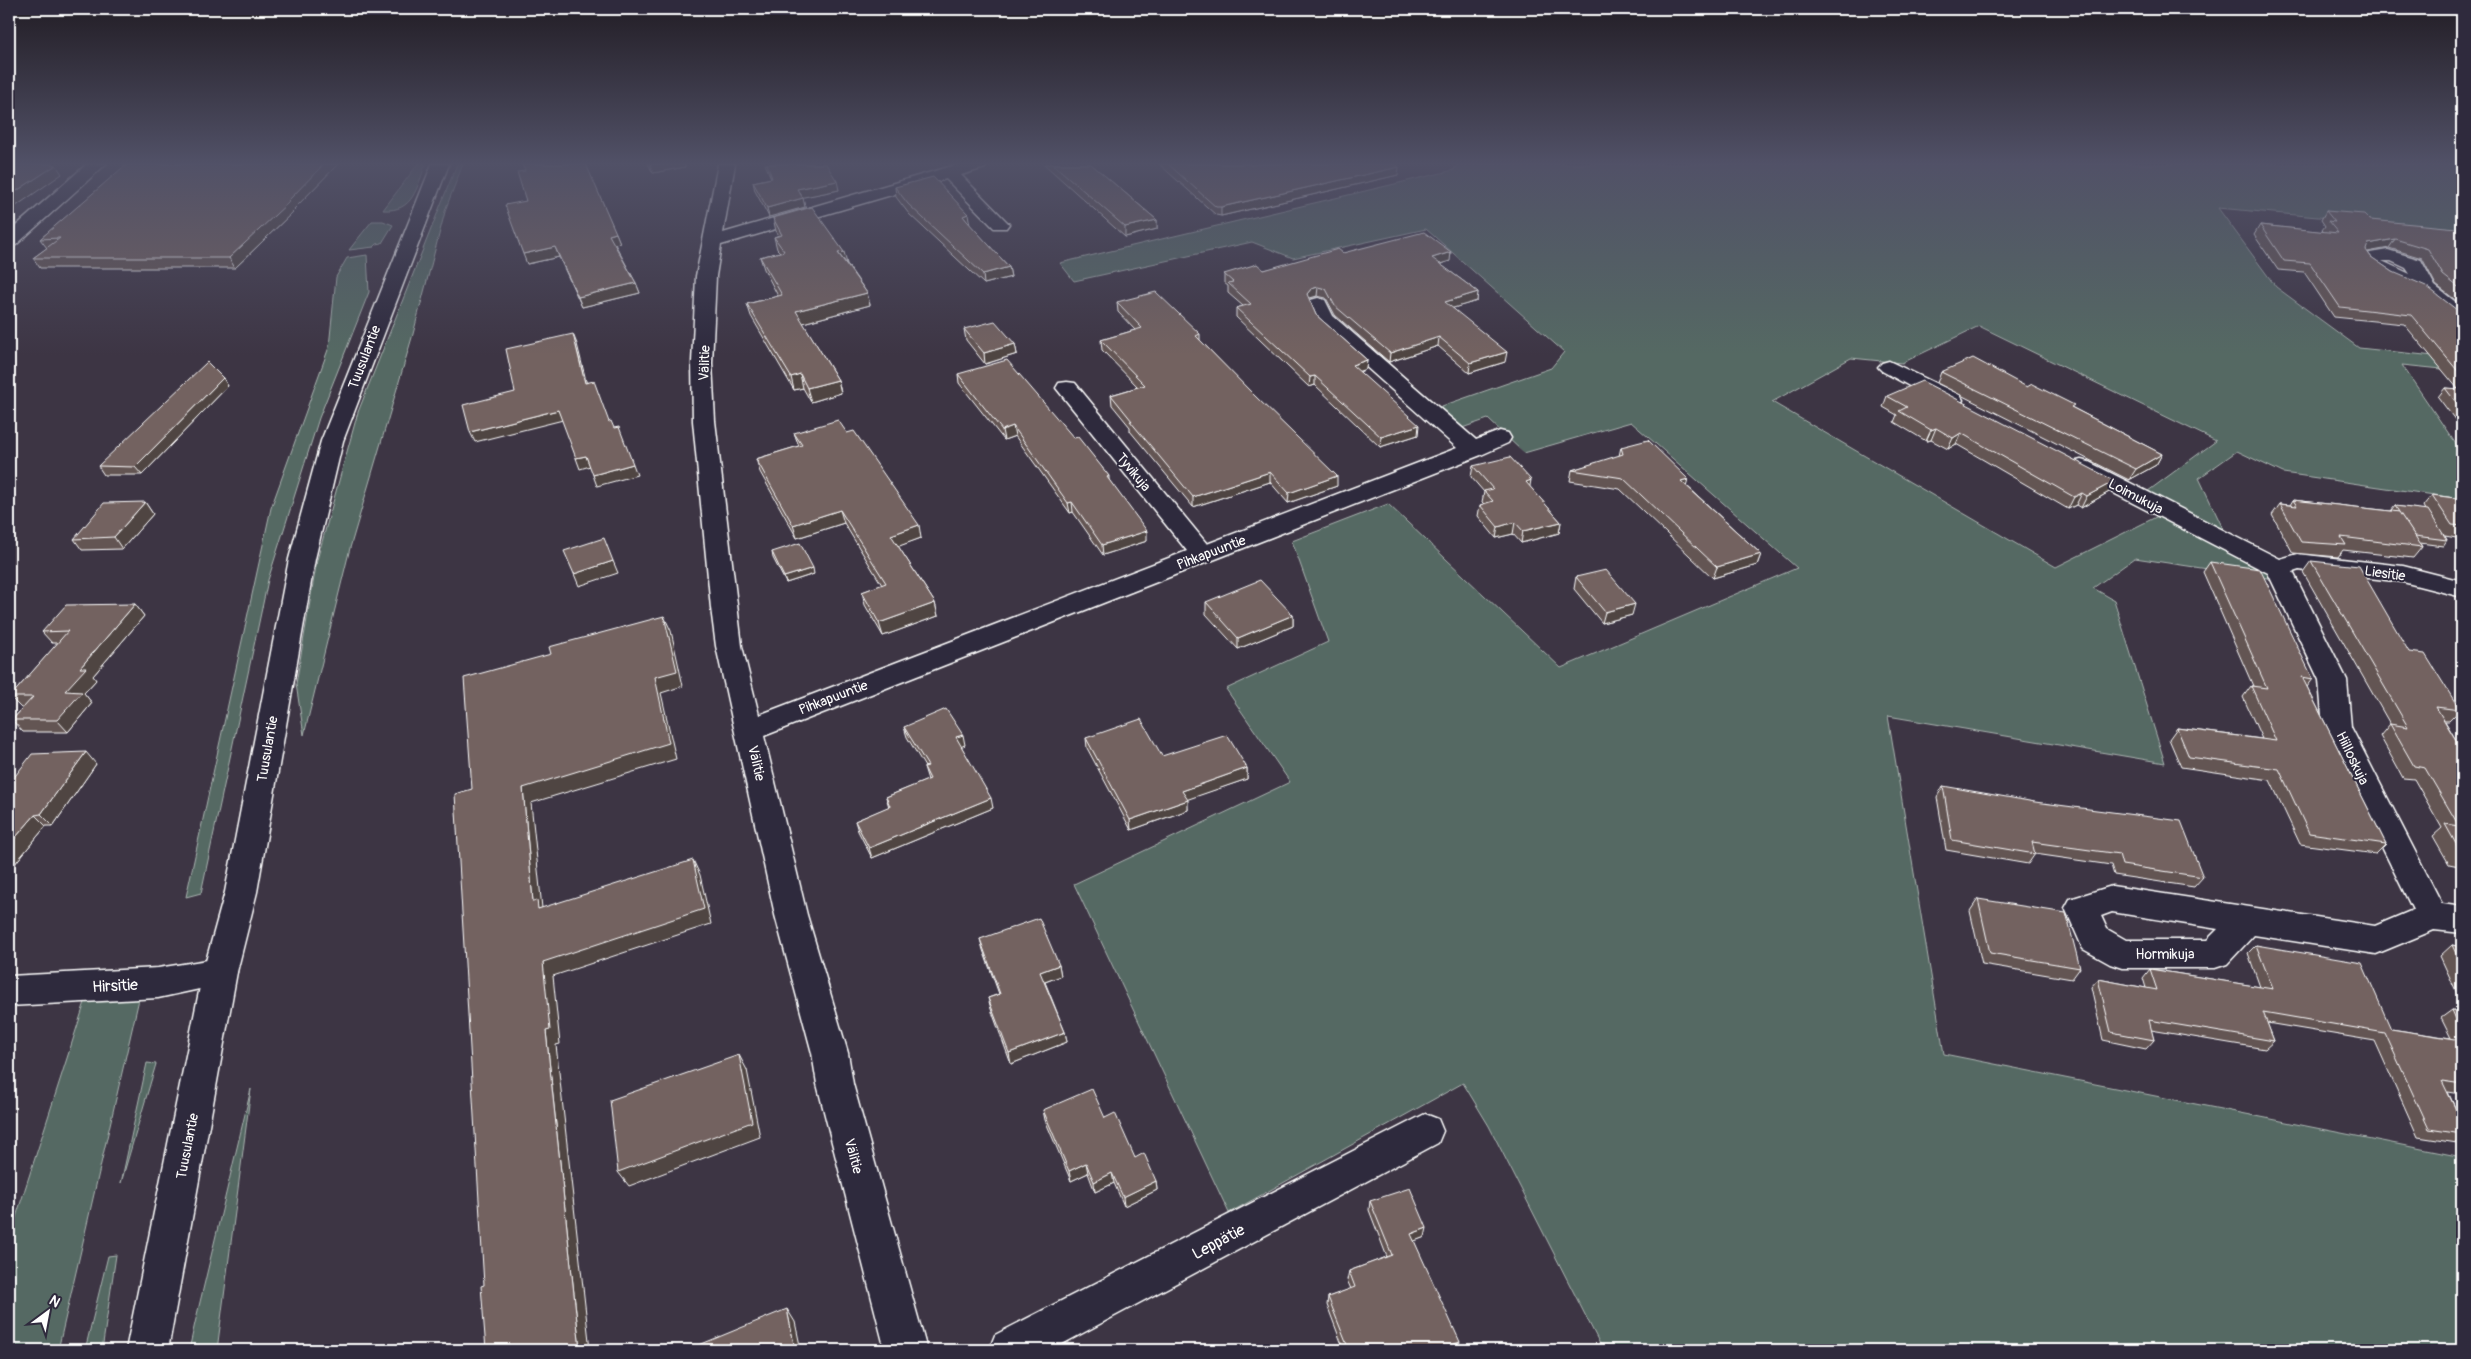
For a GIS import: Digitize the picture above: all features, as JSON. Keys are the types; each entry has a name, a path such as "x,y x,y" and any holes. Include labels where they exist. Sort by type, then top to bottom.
{"street":[{"path":"9,241 25,227"},
{"name":"Tuusulantie","path":"147,1350 220,972 241,892 302,559 332,441 416,227"},
{"name":"Välitie","path":"715,227 706,276 702,363 704,420 729,646 791,915 830,1053 835,1084 906,1350"},
{"path":"712,242 762,227"},
{"path":"2428,289 2462,317"},
{"path":"1318,304 1324,319 1473,450"},
{"path":"1889,367 1968,408"},
{"name":"Tyvikuja","path":"1067,388 1203,555"},
{"name":"Pihkapuuntie","path":"749,730 1500,438"},
{"name":"Loimukuja","path":"2065,459 2278,568"},
{"name":"Liesitie","path":"2278,568 2298,562 2403,574 2462,590"},
{"name":"Hiilloskuja","path":"2278,568 2333,680 2338,727 2447,918"},
{"path":"2248,919 2376,940 2447,918"},
{"name":"Hirsitie","path":"9,991 158,983 220,972"},
{"name":"Leppätie","path":"1010,1350 1425,1131"}],"green space":[{"path":"367,227 392,227 382,243 374,247 349,250"},
{"path":"432,227 441,227 413,334 350,548 304,735 296,684 317,560 358,412"},
{"path":"1211,227 2232,227 2276,287 2359,348 2462,359 2462,371 2402,365 2462,453 2462,499 2283,473 2237,451 2199,478 2227,537 2144,494 2216,441 1979,326 1902,363 1851,358 1772,402 2056,567 2160,515 2269,569 2274,579 2135,558 2093,588 2114,600 2165,763 1888,716 1944,1054 2462,1157 2462,1350 1603,1350 1489,1126 1463,1083 1229,1213 1074,884 1290,782 1226,689 1328,642 1292,541 1388,504 1561,668 1797,568 1631,422 1524,453 1488,419 1462,428 1439,407 1551,368 1564,352 1426,229 1293,258 1252,242 1074,281 1060,263"},
{"path":"2433,227 2462,227 2462,230"},
{"path":"367,255 369,292 319,418 268,580 201,893 186,897 271,508 329,347 336,277 347,258"},
{"path":"133,994 139,999 58,1350 9,1350 9,1239 86,999"},
{"path":"147,1063 156,1064 121,1183"},
{"path":"251,1089 217,1350 189,1350 195,1323"},
{"path":"116,1255 102,1350 85,1350 108,1256"}],"building":[{"path":"53,227 262,227 229,258 33,258 60,238 40,239"},
{"path":"513,227 614,227 616,233 609,235 636,283 578,297 555,247 523,254"},
{"path":"778,227 827,227 844,252 838,253 867,293 796,311 838,380 807,388 800,374 791,377 747,304 782,295 760,257 784,251 774,237 782,235"},
{"path":"933,227 973,227 1009,267 983,274"},
{"path":"2262,227 2284,227 2338,233 2333,227 2451,227 2457,228 2462,233 2462,290 2443,275 2428,249 2395,239 2368,244 2366,250 2371,257 2393,272 2426,286 2462,312 2462,376 2411,315 2340,307 2310,263 2284,261"},
{"path":"1424,232 1451,252 1432,258 1478,292 1445,302 1507,352 1470,363 1439,337 1390,353 1335,306 1326,289 1318,287 1311,289 1307,294 1316,315 1367,360 1352,365 1419,425 1381,437 1315,376 1310,377 1236,308 1251,304 1228,283 1233,282 1224,274 1257,264 1264,270 1338,249 1343,253"},
{"path":"1156,292 1200,334 1196,336 1254,395 1337,476 1289,493 1270,472 1193,497 1111,395 1145,385 1101,340 1142,328 1117,302"},
{"path":"995,321 1015,344 984,353 964,329"},
{"path":"573,334 585,383 594,381 609,422 611,421 614,428 619,427 633,464 593,475 586,456 576,458 558,410 470,432 463,405 515,392 506,349"},
{"path":"1973,358 2027,387 2032,384 2074,405 2071,407 2162,454 2136,469 1941,372"},
{"path":"1007,360 1074,438 1078,437 1109,476 1107,477 1147,531 1102,545 1072,502 1068,503 1013,426 1002,430 958,374"},
{"path":"207,362 223,378 135,467 98,466"},
{"path":"1922,381 2115,481 2087,496 2082,493 2074,497 1961,433 1953,438 1936,428 1931,430 1899,411 1907,407 1887,396"},
{"path":"2445,388 2462,389 2462,410"},
{"path":"838,420 847,433 854,431 919,525 891,535 935,603 879,623 862,592 886,583 840,510 793,525 756,459 802,445 794,433"},
{"path":"1648,440 1688,479 1681,481 1761,554 1717,567 1623,478 1572,470 1623,454 1621,447"},
{"path":"1510,457 1531,480 1526,482 1561,522 1523,531 1515,522 1498,527 1480,505 1493,501 1484,491 1493,489 1473,466"},
{"path":"2432,495 2462,499 2462,526 2452,525"},
{"path":"2293,500 2400,512 2422,547 2341,537 2346,545 2301,542 2280,504 2297,506"},
{"path":"145,502 114,537 74,539 104,503"},
{"path":"2395,506 2428,510 2447,540 2415,536"},
{"path":"604,538 613,561 574,574 564,551"},
{"path":"800,543 813,568 784,577 772,552"},
{"path":"2311,561 2359,566 2409,652 2425,654 2460,710 2436,707 2462,750 2462,853 2445,824 2459,826 2425,768 2414,766 2390,724 2408,727"},
{"path":"2210,562 2260,569 2313,679 2302,677 2386,844 2309,833 2279,769 2189,757 2177,728 2276,741 2251,686 2267,688"},
{"path":"1606,570 1635,604 1605,612 1576,577"},
{"path":"1260,580 1293,615 1238,638 1206,602"},
{"path":"135,604 80,668 86,668 65,691 82,692 57,720 12,720 33,697 10,697 68,631 42,632 66,605"},
{"path":"664,616 677,671 655,677 669,743 523,788 533,902 537,900 538,909 693,860 704,909 543,962 550,1030 546,1031 580,1350 486,1350 481,1286 484,1285 455,794 472,789 464,678 551,654 549,647"},
{"path":"946,709 963,735 956,737 991,798 869,848 855,821 890,806 886,797 930,779 924,767 928,766 904,727"},
{"path":"1141,719 1162,756 1227,735 1247,768 1182,791 1188,800 1130,820 1086,738"},
{"path":"86,752 41,814 35,815 9,845 9,784 32,754"},
{"path":"1943,786 2035,802 2181,821 2203,877 2122,865 2119,854 2032,842 2035,854 1952,840"},
{"path":"1978,899 2066,913 2080,968 1990,953"},
{"path":"1039,918 1059,965 1040,972 1065,1032 1009,1053 988,998 1000,994 980,939"},
{"path":"2256,945 2362,963 2391,1029 2462,1040 2462,1084 2442,1081 2462,1122 2462,1134 2429,1129 2385,1033 2263,1012 2274,1041 2149,1020 2154,1040 2111,1032 2098,979 2157,990 2150,969 2273,989"},
{"path":"2452,945 2462,947 2462,966"},
{"path":"2452,1010 2462,1011 2462,1033"},
{"path":"739,1055 752,1122 618,1172 610,1100"},
{"path":"1092,1089 1105,1118 1115,1113 1135,1158 1144,1153 1156,1181 1123,1197 1112,1173 1094,1182 1086,1163 1069,1171 1043,1110"},
{"path":"1410,1188 1427,1228 1411,1234 1460,1342 1438,1350 1349,1350 1328,1297 1355,1287 1349,1271 1392,1255 1370,1201"},
{"path":"787,1309 795,1350 687,1350"}]}
